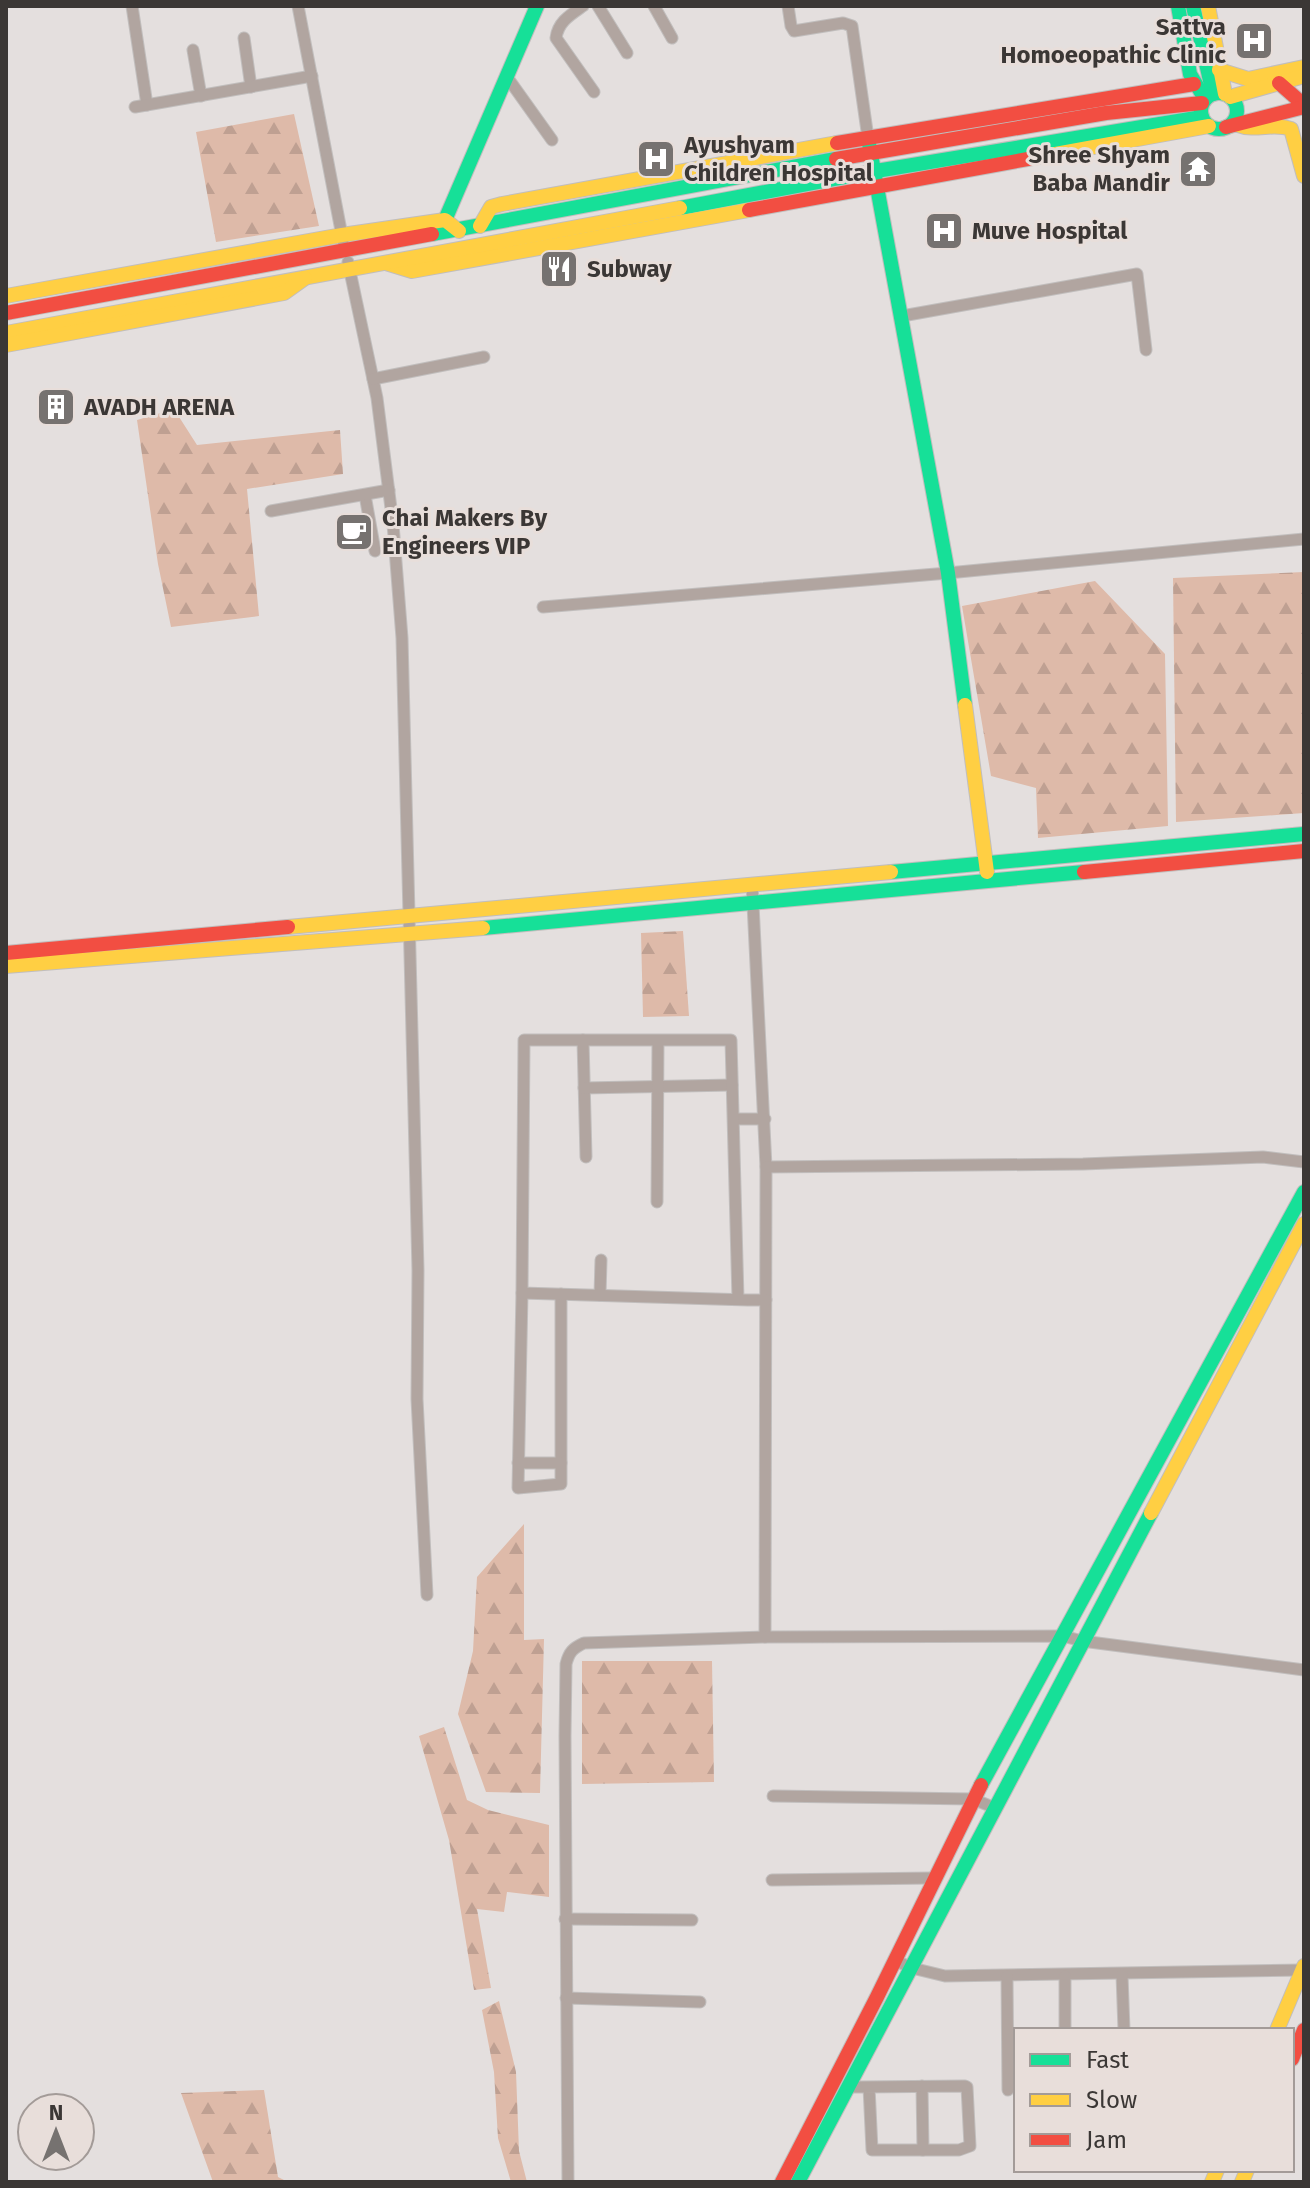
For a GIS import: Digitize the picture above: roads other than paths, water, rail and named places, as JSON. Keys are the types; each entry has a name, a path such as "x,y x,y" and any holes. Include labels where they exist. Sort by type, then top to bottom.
{"main road":[{"path":"445,220 537,6"},
{"path":"1178,6 1194,84 1231,126 1246,129 1284,125 1291,129 1304,176"},
{"path":"1193,6 1212,104"},
{"path":"1208,6 1219,70 1212,104"},
{"path":"1219,70 1248,79 1304,67"},
{"path":"6,333 349,269 877,179 1212,104 1304,76"},
{"path":"1279,83 1304,106"},
{"path":"6,313 459,231 870,145 1194,84"},
{"path":"870,145 1106,113 1212,104 1236,104 1237,113 1231,126"},
{"path":"1231,126 1304,106"},
{"path":"870,145 948,573 989,881"},
{"path":"6,296 342,235 445,220 459,231"},
{"path":"6,345 284,293 306,278"},
{"path":"6,953 1304,834"},
{"path":"6,966 410,934 1304,851"},
{"path":"782,2182 973,1799 1304,1192"},
{"path":"798,2182 1304,1224"},
{"path":"1278,2028 1303,1969"},
{"path":"1294,2054 1304,2030"}],"street":[{"path":"132,6 141,106 312,76"},
{"path":"298,6 373,379 389,490 402,638 418,1270 417,1399 427,1595"},
{"path":"583,6 564,20 556,38 594,92"},
{"path":"598,6 627,53"},
{"path":"654,6 672,38"},
{"path":"788,6 794,31 846,22 852,26 870,145"},
{"path":"244,38 251,87"},
{"path":"193,50 201,96"},
{"path":"507,77 552,140"},
{"path":"902,316 1137,274 1146,350"},
{"path":"373,379 484,357"},
{"path":"271,511 389,490"},
{"path":"365,495 375,551"},
{"path":"543,607 1304,539"},
{"path":"752,884 766,1167 765,1637"},
{"path":"561,1294 561,1484 518,1488 524,1040 731,1040 738,1299"},
{"path":"583,1040 586,1157"},
{"path":"657,1202 658,1041"},
{"path":"584,1088 732,1085"},
{"path":"734,1119 765,1119"},
{"path":"766,1167 1083,1164 1263,1157 1304,1162"},
{"path":"600,1295 601,1260"},
{"path":"522,1293 766,1300"},
{"path":"518,1463 561,1463"},
{"path":"568,2182 565,1736 568,1654 584,1643 765,1637 1063,1636 1304,1670"},
{"path":"773,1796 973,1799 995,1808"},
{"path":"772,1880 933,1878"},
{"path":"565,1919 692,1920"},
{"path":"894,1960 945,1976 1122,1975 1303,1969"},
{"path":"1122,1975 1124,2028"},
{"path":"1007,1976 1008,2090"},
{"path":"1065,1976 1065,2028"},
{"path":"566,1998 700,2002"},
{"path":"849,2087 922,2086 968,2088 970,2146 959,2150 874,2151 870,2148 869,2087"},
{"path":"922,2086 923,2150"}],"place":[{"name":"Sattva Homoeopathic Clinic","path":"1254,41"},
{"name":"Ayushyam Children Hospital","path":"656,159"},
{"name":"Shree Shyam Baba Mandir","path":"1198,169"},
{"name":"Muve Hospital","path":"944,231"},
{"name":"Subway","path":"559,269"},
{"name":"AVADH ARENA","path":"56,407"},
{"name":"Chai Makers By Engineers VIP","path":"354,532"}]}
